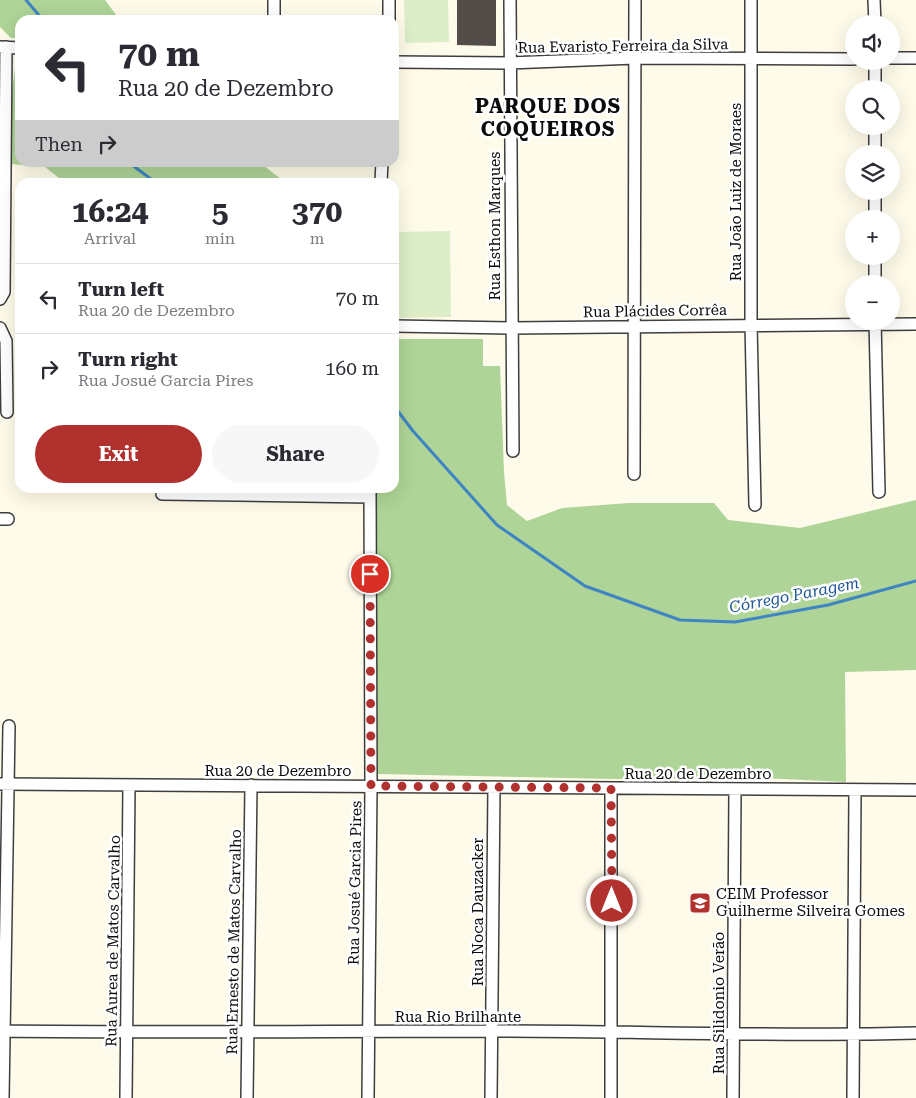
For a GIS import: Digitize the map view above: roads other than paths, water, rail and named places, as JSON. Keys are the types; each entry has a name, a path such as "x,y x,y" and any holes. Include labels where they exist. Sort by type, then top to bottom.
{"street":[{"path":"274,0 274,15"},
{"path":"389,0 389,15"},
{"name":"Rua Esthon Marques","path":"510,0 513,451"},
{"path":"634,474 635,0"},
{"name":"Rua João Luiz de Moraes","path":"751,0 751,324 755,505"},
{"path":"874,0 874,15"},
{"path":"0,299 4,292 3,47"},
{"name":"Rua Evaristo Ferreira da Silva","path":"399,62 510,63 635,58 845,59"},
{"path":"900,58 916,58"},
{"name":"Rua Plácides Corrêa","path":"399,326 511,328 845,323"},
{"name":"Rua Plácides Corrêa","path":"900,324 916,324"},
{"path":"0,328 6,340 7,412"},
{"path":"875,330 879,492"},
{"path":"162,494 242,493"},
{"name":"Rua Josué Garcia Pires","path":"368,1098 371,786 370,493"},
{"path":"3,1098 4,784 9,726"},
{"name":"Rua 20 de Dezembro","path":"4,784 916,790"},
{"name":"Rua Aurea de Matos Carvalho","path":"126,1098 129,785"},
{"name":"Rua Ernesto de Matos Carvalho","path":"247,1098 251,786"},
{"name":"Rua Noca Dauzacker","path":"491,1098 494,787"},
{"path":"611,788 611,1098"},
{"name":"Rua Silidonio Verão","path":"733,1098 735,789"},
{"path":"853,1098 855,790"},
{"name":"Rua Rio Brilhante","path":"2,1031 127,1033 492,1031 854,1035 916,1033"}],"waterway":[{"name":"Córrego Paragem","path":"26,0 39,15"},
{"name":"Córrego Paragem","path":"135,167 150,178"},
{"name":"Córrego Paragem","path":"399,413 413,431 497,525 585,586 680,620 735,622 828,605 916,581"}],"place":[{"name":"CEIM Professor Guilherme Silveira Gomes","path":"700,903"}],"district":[{"name":"PARQUE DOS COQUEIROS","path":"548,118"}]}
